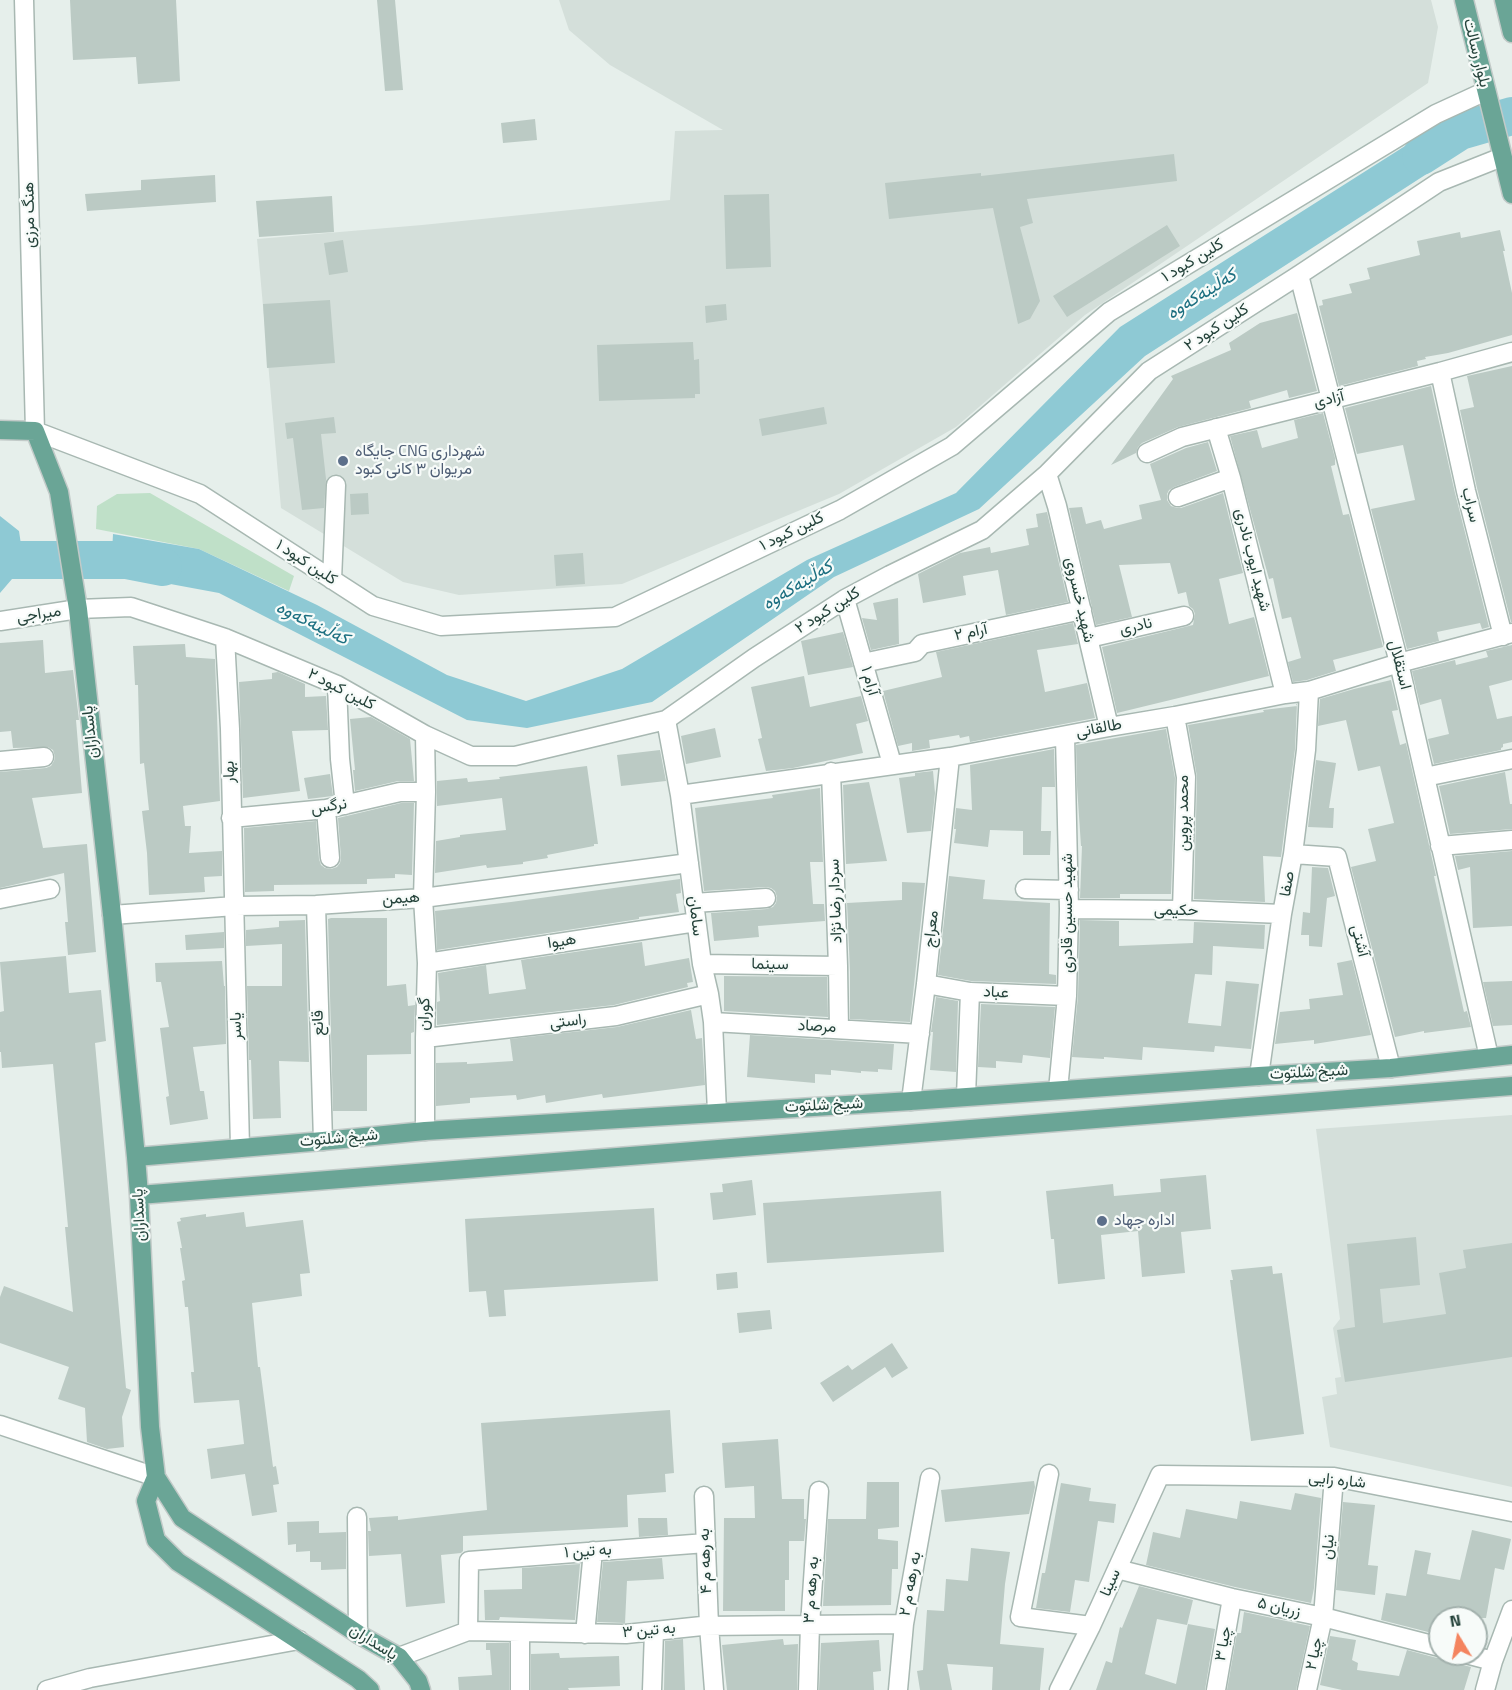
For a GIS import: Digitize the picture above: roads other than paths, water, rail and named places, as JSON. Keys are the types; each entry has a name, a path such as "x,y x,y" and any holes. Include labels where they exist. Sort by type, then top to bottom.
{"main road":[{"name":"بلوار رسالت","path":"1464,0 1512,194"},
{"path":"1504,0 1512,33"},
{"path":"0,430 35,431"},
{"name":"پاسداران","path":"35,431 59,492 78,609 136,1157 150,1426 156,1477 182,1518 358,1634 399,1657 418,1681 421,1690"},
{"name":"شیخ شلتوت","path":"136,1157 425,1131 1391,1068 1512,1055"},
{"name":"شیخ شلتوت","path":"139,1195 1512,1086"},
{"path":"156,1477 146,1501 156,1540 178,1562 358,1679 370,1690"}],"street":[{"name":"هنگ مرزی","path":"24,0 35,431"},
{"name":"کلین کبود ۱","path":"35,431 200,494 373,606 441,626 615,617 840,510 952,446 1109,312 1436,114 1487,99"},
{"name":"کلین کبود ۲","path":"78,609 130,607 225,638 337,685 425,735 471,756 515,756 666,720 754,658 845,599 982,530 1047,474 1149,371 1438,182 1501,153"},
{"name":"استقلال","path":"1299,275 1399,663 1489,1057"},
{"name":"آزادی","path":"1147,453 1182,437 1512,352"},
{"name":"سراب","path":"1440,372 1466,491 1508,635"},
{"name":"شهید ایوب نادری","path":"1216,428 1231,478 1285,694"},
{"name":"شهید خسروی","path":"1047,474 1089,638 1108,727"},
{"path":"1178,497 1231,478"},
{"path":"332,580 336,485"},
{"name":"آرام ۱","path":"845,599 892,764"},
{"name":"میراجی","path":"0,621 78,609"},
{"name":"آرام ۲","path":"863,663 915,652 922,644 1082,610"},
{"name":"نادری","path":"1089,638 1184,616"},
{"name":"طالقانی","path":"680,795 950,757 1309,691 1399,663 1508,635"},
{"name":"بهار","path":"225,638 235,906"},
{"path":"337,685 340,759 345,806"},
{"name":"صفا","path":"1259,1076 1293,854 1306,750 1309,691"},
{"name":"محمد پروین","path":"1175,716 1186,777 1182,910"},
{"name":"سامان","path":"666,720 680,795 702,964 713,1022 717,1112"},
{"name":"گوران","path":"425,735 423,898 427,963 425,1131"},
{"name":"شهید حسین قادری","path":"1058,1090 1067,996 1069,909 1065,736"},
{"name":"معراج","path":"911,1101 950,757"},
{"path":"0,761 44,758"},
{"path":"1425,777 1512,759"},
{"name":"سردار رضا نژاد","path":"831,772 839,1029"},
{"name":"نرگس","path":"231,818 326,809 400,792 426,792"},
{"path":"326,809 330,858"},
{"path":"1440,846 1512,840"},
{"name":"آشتی","path":"1293,854 1337,857 1391,1068"},
{"name":"هیمن","path":"112,915 235,906 423,898 689,863"},
{"path":"0,899 50,889"},
{"path":"1024,889 1069,890"},
{"path":"694,903 766,898"},
{"name":"قانع","path":"316,904 323,1141"},
{"name":"یاسر","path":"235,906 240,1147"},
{"name":"حکیمی","path":"1069,909 1282,914"},
{"name":"هیوا","path":"427,963 696,922"},
{"name":"سینما","path":"702,964 838,966"},
{"name":"عباد","path":"926,984 970,992 1067,996"},
{"path":"966,1096 970,992"},
{"name":"راستی","path":"425,1038 616,1016 709,994"},
{"name":"مرصاد","path":"713,1022 920,1034"},
{"path":"0,1425 156,1477"},
{"path":"1049,1474 1020,1617 1091,1626"},
{"name":"سینا","path":"1059,1690 1160,1475"},
{"name":"شاره زایی","path":"1160,1475 1334,1477 1512,1512"},
{"name":"نیان","path":"1323,1617 1334,1477"},
{"name":"به رهه م ۲","path":"898,1690 904,1624 930,1478"},
{"name":"به رهه م ۳","path":"808,1690 819,1491"},
{"name":"به رهه م ۴","path":"704,1496 714,1690"},
{"path":"357,1517 358,1634"},
{"name":"به تین ۱","path":"468,1631 469,1561 706,1543"},
{"path":"585,1634 593,1551"},
{"name":"زریان ۵","path":"1117,1569 1428,1644"},
{"name":"چیا ۳","path":"1215,1690 1232,1598"},
{"path":"1485,1690 1512,1610"},
{"name":"چیا ۲","path":"1307,1690 1323,1617"},
{"name":"به تین ۳","path":"399,1657 468,1631 626,1634 709,1626 904,1624"},
{"path":"652,1690 654,1631"},
{"path":"520,1632 520,1690"},
{"path":"47,1690 90,1678 299,1640"},
{"path":"1488,1660 1493,1661"}],"water":[{"path":"1461,117 1470,146 1145,356 979,509 834,577 652,702 527,728 467,720 219,593 111,573 113,534 199,549 317,605 447,675 526,701 622,669 807,560 956,493 1120,327 1446,120"},
{"path":"0,516 19,531 24,565 0,593"}],"waterway":[{"name":"کەڵینەکەوە","path":"1421,156 1460,131 1512,116"},
{"name":"کەڵینەکەوە","path":"0,560 127,560 163,567"}],"place":[{"name":"جایگاه CNG شهرداری مریوان ۳ کانی کبود","path":"343,461"},
{"name":"اداره جهاد","path":"1102,1221"}]}
